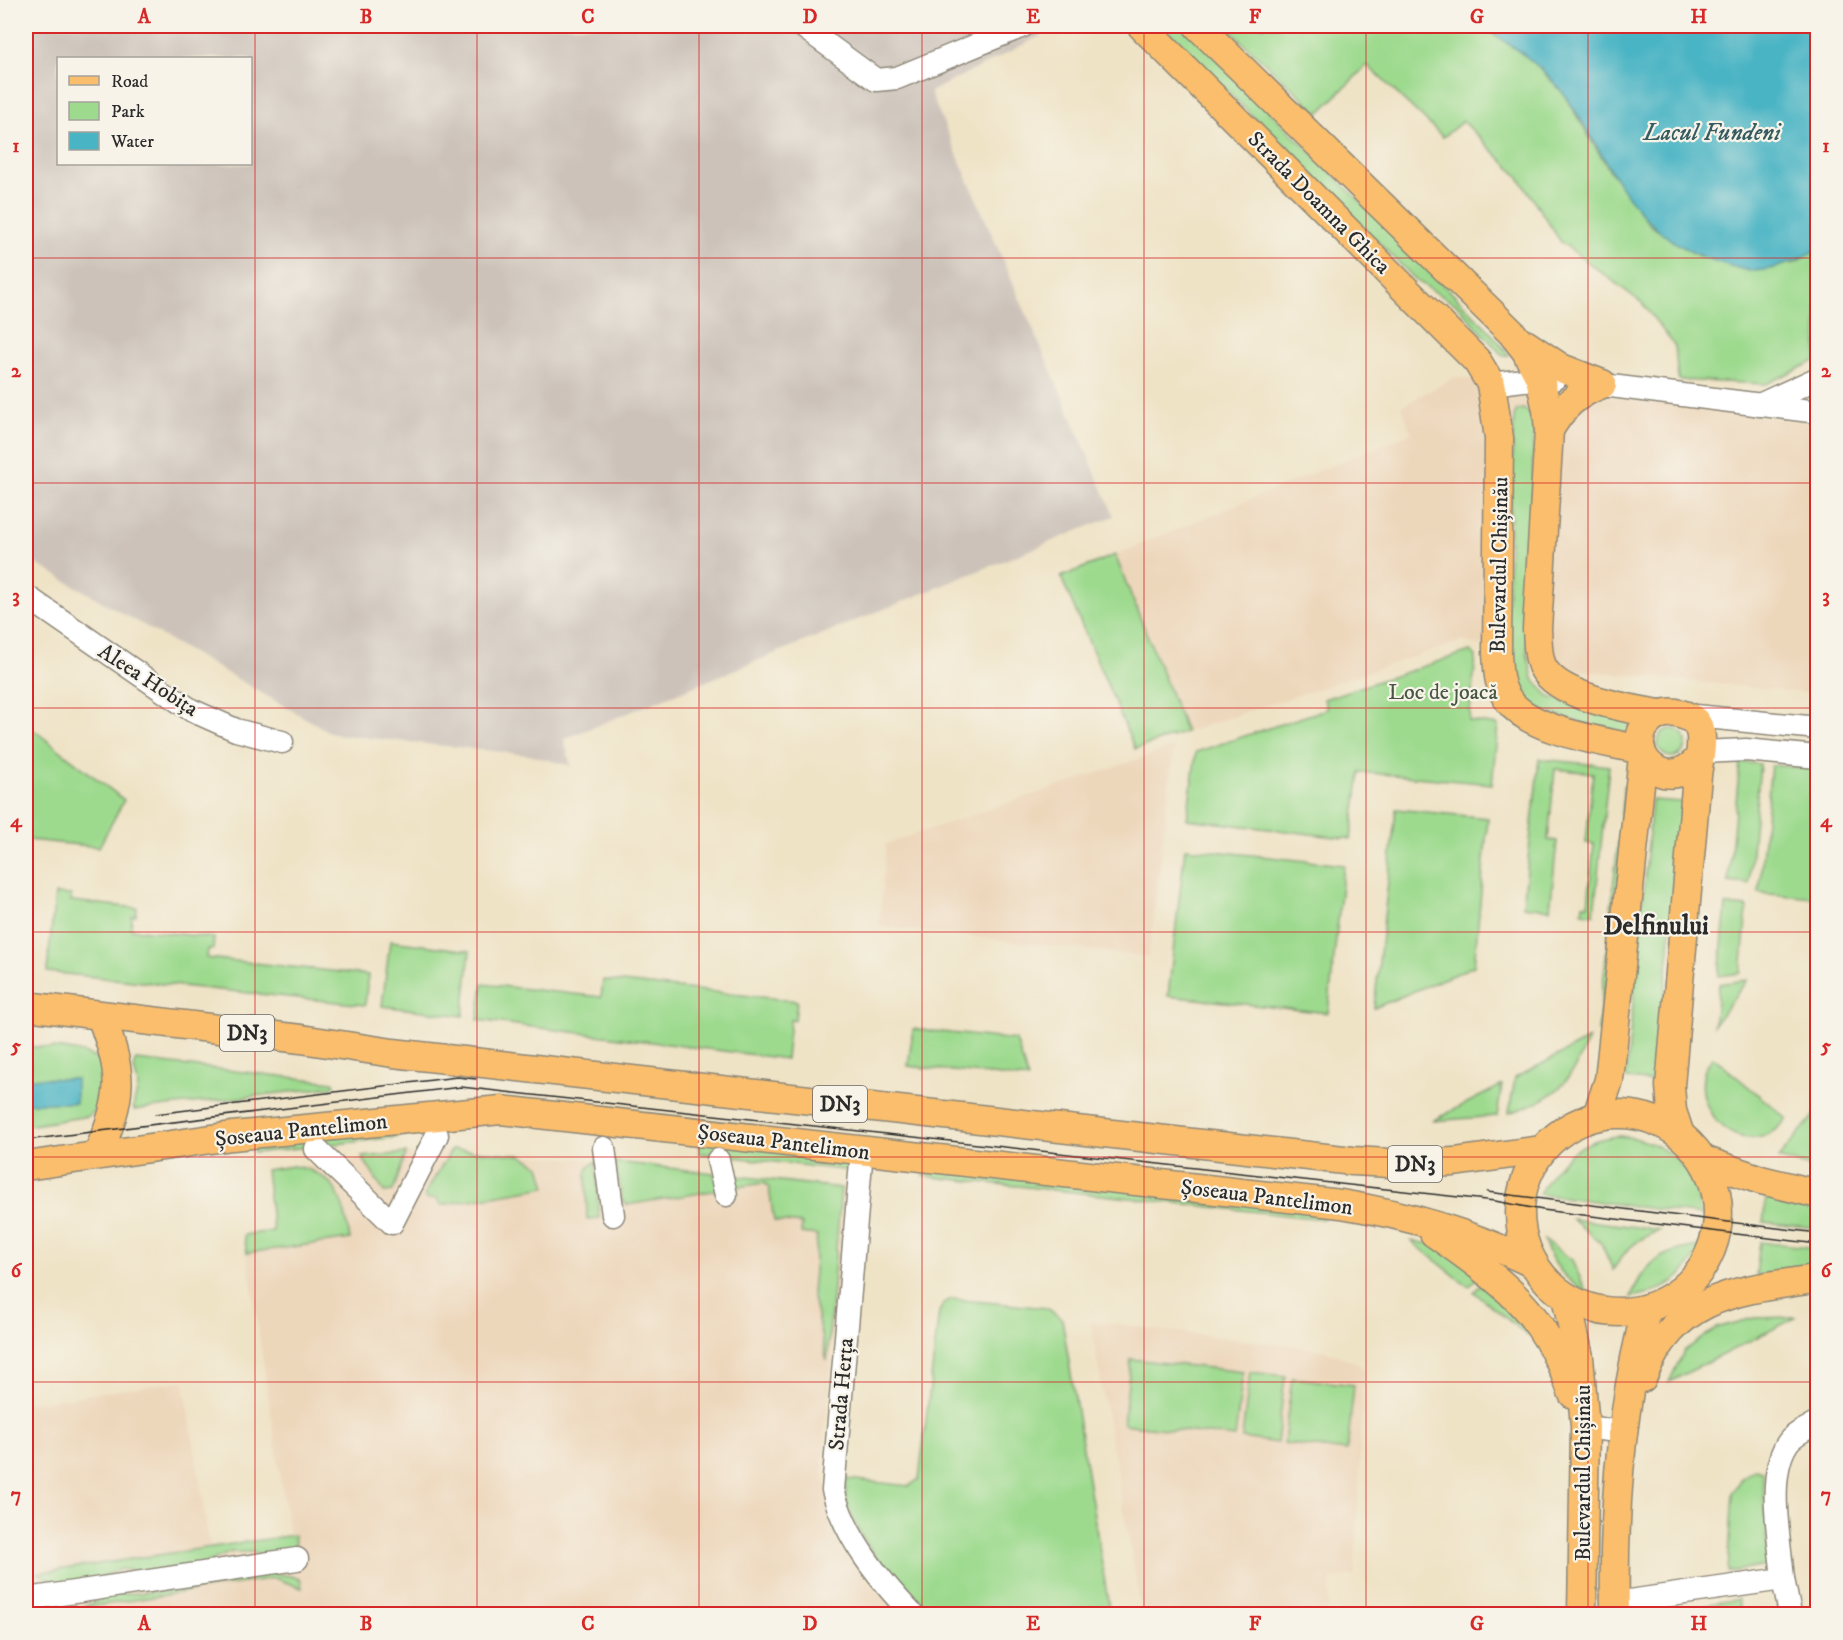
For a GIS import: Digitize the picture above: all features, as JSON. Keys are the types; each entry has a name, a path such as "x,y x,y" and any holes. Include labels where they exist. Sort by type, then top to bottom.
{"main road":[{"name":"Strada Doamna Ghica","path":"1142,26 1465,345 1491,384"},
{"name":"Strada Doamna Ghica","path":"1198,26 1512,333 1526,351 1540,378"},
{"path":"1512,333 1553,364 1602,384"},
{"name":"Bulevardul Chișinău","path":"1540,378 1549,430 1537,629 1538,651 1542,666 1551,679 1578,693 1621,706 1673,715"},
{"name":"Bulevardul Chișinău","path":"1491,384 1497,417 1499,454 1497,653 1501,688 1509,702 1522,715 1642,753 1655,770 1670,775 1687,771 1700,756"},
{"path":"1549,430 1566,404 1575,396 1602,384"},
{"path":"1598,1116 1609,1080 1642,753 1640,739 1645,727 1673,715 1700,730 1700,756 1670,1086 1672,1111 1680,1135"},
{"name":"Șoseaua Pantelimon","path":"32,1008 301,1039 393,1053 1353,1161 1408,1164 1454,1162 1541,1150"},
{"path":"98,1154 115,1108 119,1081 117,1061 101,1016"},
{"name":"Șoseaua Pantelimon","path":"26,1166 98,1154 279,1131 501,1110 1341,1204 1412,1218 1492,1244 1534,1264"},
{"name":"DN3","path":"1681,1290 1703,1265 1717,1233 1718,1205 1714,1185 1703,1160 1680,1135 1659,1122 1644,1117 1629,1114 1598,1116 1568,1129 1541,1150 1524,1184 1520,1207 1523,1240 1534,1264 1548,1282 1566,1297 1598,1310 1619,1311 1647,1308 1681,1290 1748,1280 1813,1280"},
{"name":"DN3","path":"1703,1160 1761,1180 1818,1194"},
{"path":"1412,1218 1488,1271 1535,1317 1561,1362 1585,1427"},
{"path":"1624,1432 1639,1385 1655,1349 1683,1316 1725,1297 1813,1280"},
{"name":"Bulevardul Chișinău","path":"1566,1297 1579,1357 1585,1427 1582,1614"},
{"name":"Bulevardul Chișinău","path":"1615,1609 1617,1517 1624,1432 1634,1361 1647,1308"}],"street":[{"path":"802,26 876,80 897,78 1023,26"},
{"path":"1491,384 1540,378 1818,412"},
{"path":"1759,405 1818,378"},
{"name":"Aleea Hobița","path":"26,596 191,710 236,730 282,742"},
{"path":"1673,715 1818,728"},
{"path":"1700,756 1746,750 1818,757"},
{"path":"316,1149 392,1223 437,1135"},
{"path":"604,1148 613,1215"},
{"name":"Strada Herța","path":"861,1150 833,1490 846,1525 866,1558 912,1614"},
{"path":"718,1160 726,1195"},
{"path":"1790,1614 1783,1579 1776,1478 1780,1457 1788,1442 1818,1423"},
{"path":"1585,1427 1624,1432"},
{"path":"27,1599 297,1559"},
{"path":"1615,1609 1783,1579"}],"shaded area":[{"path":"26,26 1060,26 930,92 1114,516 564,739 571,766 529,755 333,734 26,558"},
{"path":"1455,377 1817,423 1817,694 1559,668 1462,641 1135,749 1061,577 1411,433 1402,406"},
{"path":"1174,747 1149,957 879,926 886,844"},
{"path":"452,1149 615,1162 849,1189 822,1462 831,1517 843,1547 900,1614 43,1614 26,1498 26,1404 184,1380 210,1547 289,1535 244,1235 273,1231 266,1170"},
{"path":"1090,1321 1323,1350 1356,1362 1364,1369 1355,1576 1331,1579 1328,1614 1142,1614"}],"green space":[{"path":"1163,26 1184,26 1487,328 1509,355 1503,356 1457,305 1417,281"},
{"path":"1225,26 1479,26 1484,28 1532,60 1563,93 1608,168 1650,225 1675,242 1698,256 1793,264 1817,250 1817,360 1766,384 1678,380 1675,346 1642,303 1561,242 1518,176 1463,121 1443,137 1367,65 1319,113"},
{"path":"1524,409 1531,415 1534,425 1527,651 1533,679 1550,697 1625,720 1631,727 1628,734 1620,735 1535,708 1514,682 1506,649 1514,416 1517,410"},
{"path":"1115,555 1186,732 1135,749 1061,577"},
{"name":"Loc de joacă","path":"1470,651 1476,656 1469,721 1498,725 1492,784 1360,772 1351,839 1187,819 1196,752 1327,709 1324,699"},
{"path":"26,724 124,800 99,847 29,840 26,831"},
{"path":"1672,729 1682,733 1686,743 1682,753 1672,757 1662,753 1658,743 1662,733"},
{"path":"1539,759 1609,766 1594,914 1582,912 1583,904 1588,905 1594,844 1586,843 1593,773 1555,769 1548,840 1557,841 1550,909 1523,906"},
{"path":"1740,762 1760,764 1749,884 1728,882"},
{"path":"1771,765 1817,769 1818,864 1814,898 1759,893"},
{"path":"1624,786 1629,787 1603,1032 1598,1032"},
{"path":"1652,800 1682,802 1657,1082 1626,1079"},
{"path":"1396,809 1488,818 1474,966 1374,1008"},
{"path":"1185,848 1344,865 1328,1013 1168,996"},
{"path":"55,894 71,895 71,901 137,908 136,916 132,916 131,929 214,938 213,949 208,949 207,958 368,975 365,1005 47,972"},
{"path":"1726,905 1747,907 1741,973 1719,976"},
{"path":"390,941 470,951 463,1016 382,1006"},
{"path":"603,980 797,1001 795,1020 790,1020 786,1059 478,1020 483,984 601,997"},
{"path":"1747,980 1714,1025 1719,984"},
{"path":"913,1029 1016,1040 1028,1079 908,1066"},
{"path":"1589,1039 1575,1067 1560,1087 1540,1101 1509,1113 1515,1078"},
{"path":"26,1046 81,1052 93,1057 103,1065 108,1075 106,1089 100,1104 89,1116 26,1126"},
{"path":"1713,1057 1787,1119 1772,1132 1761,1137 1748,1138 1725,1129 1709,1110 1704,1098 1702,1085 1704,1073"},
{"path":"136,1060 335,1084 332,1087 134,1110 138,1085 134,1069"},
{"path":"1502,1085 1497,1116 1432,1121"},
{"path":"1817,1112 1817,1169 1778,1158"},
{"path":"396,1122 398,1137 254,1153 253,1139"},
{"path":"1619,1136 1651,1143 1675,1159 1685,1170 1692,1183 1701,1215 1539,1194 1553,1171 1571,1154 1592,1142"},
{"path":"701,1137 853,1154 852,1171 699,1153"},
{"path":"452,1149 521,1155 540,1166 546,1187 441,1205 436,1198 427,1199 425,1194"},
{"path":"406,1153 393,1191 384,1192 362,1157"},
{"path":"596,1161 599,1218 587,1219 586,1174 588,1168"},
{"path":"615,1162 714,1173 719,1190 627,1205 622,1199"},
{"path":"925,1162 1325,1205 1323,1219 924,1176"},
{"path":"293,1166 308,1170 329,1182 340,1200 350,1239 247,1253 244,1235 273,1231 266,1170"},
{"path":"728,1175 841,1188 827,1361 812,1293 817,1235 801,1233 802,1224 774,1221 769,1188 764,1183 730,1188"},
{"path":"1767,1190 1817,1204 1817,1228 1763,1222"},
{"path":"1572,1219 1661,1230 1633,1245 1613,1270 1601,1243"},
{"path":"1544,1240 1572,1260 1587,1293 1560,1271"},
{"path":"1411,1241 1446,1246 1482,1272 1469,1287"},
{"path":"1760,1242 1817,1248 1817,1272 1756,1275"},
{"path":"1703,1245 1689,1266 1674,1281 1656,1291 1631,1297 1643,1273 1658,1259 1667,1254"},
{"path":"1488,1276 1516,1302 1528,1336 1474,1292"},
{"path":"952,1299 1047,1308 1062,1319 1110,1614 926,1614 886,1570 860,1533 846,1496 847,1479 909,1486 919,1479 939,1312 944,1302"},
{"path":"1797,1317 1669,1382 1684,1351 1716,1328 1754,1318"},
{"path":"1131,1359 1243,1372 1235,1437 1123,1424"},
{"path":"1250,1372 1285,1376 1277,1443 1242,1438"},
{"path":"1292,1378 1354,1385 1347,1451 1284,1443"},
{"path":"1755,1469 1762,1471 1763,1476 1768,1566 1728,1572 1733,1493 1742,1478"},
{"path":"294,1535 295,1544 292,1549 261,1555 252,1552 231,1552 204,1564 146,1572 121,1569 99,1578 59,1584 37,1573"},
{"path":"270,1572 300,1578 302,1588 274,1578 82,1608 109,1595 177,1590 199,1585 211,1578"},
{"path":"1738,1599 1741,1614 1657,1613"}],"water":[{"name":"Lacul Fundeni","path":"1479,26 1817,26 1817,250 1779,267 1749,271 1688,250 1663,234 1625,193 1580,118 1554,82 1524,55"},
{"path":"26,1078 76,1079 76,1103 26,1103"}],"tram line":[{"path":"155,1114 457,1077 476,1079"},
{"path":"26,1140 461,1087 1495,1201 1543,1210 1818,1244"},
{"path":"1487,1192 1818,1233"}],"district":[{"name":"Delfinului","path":"1656,925"}]}
